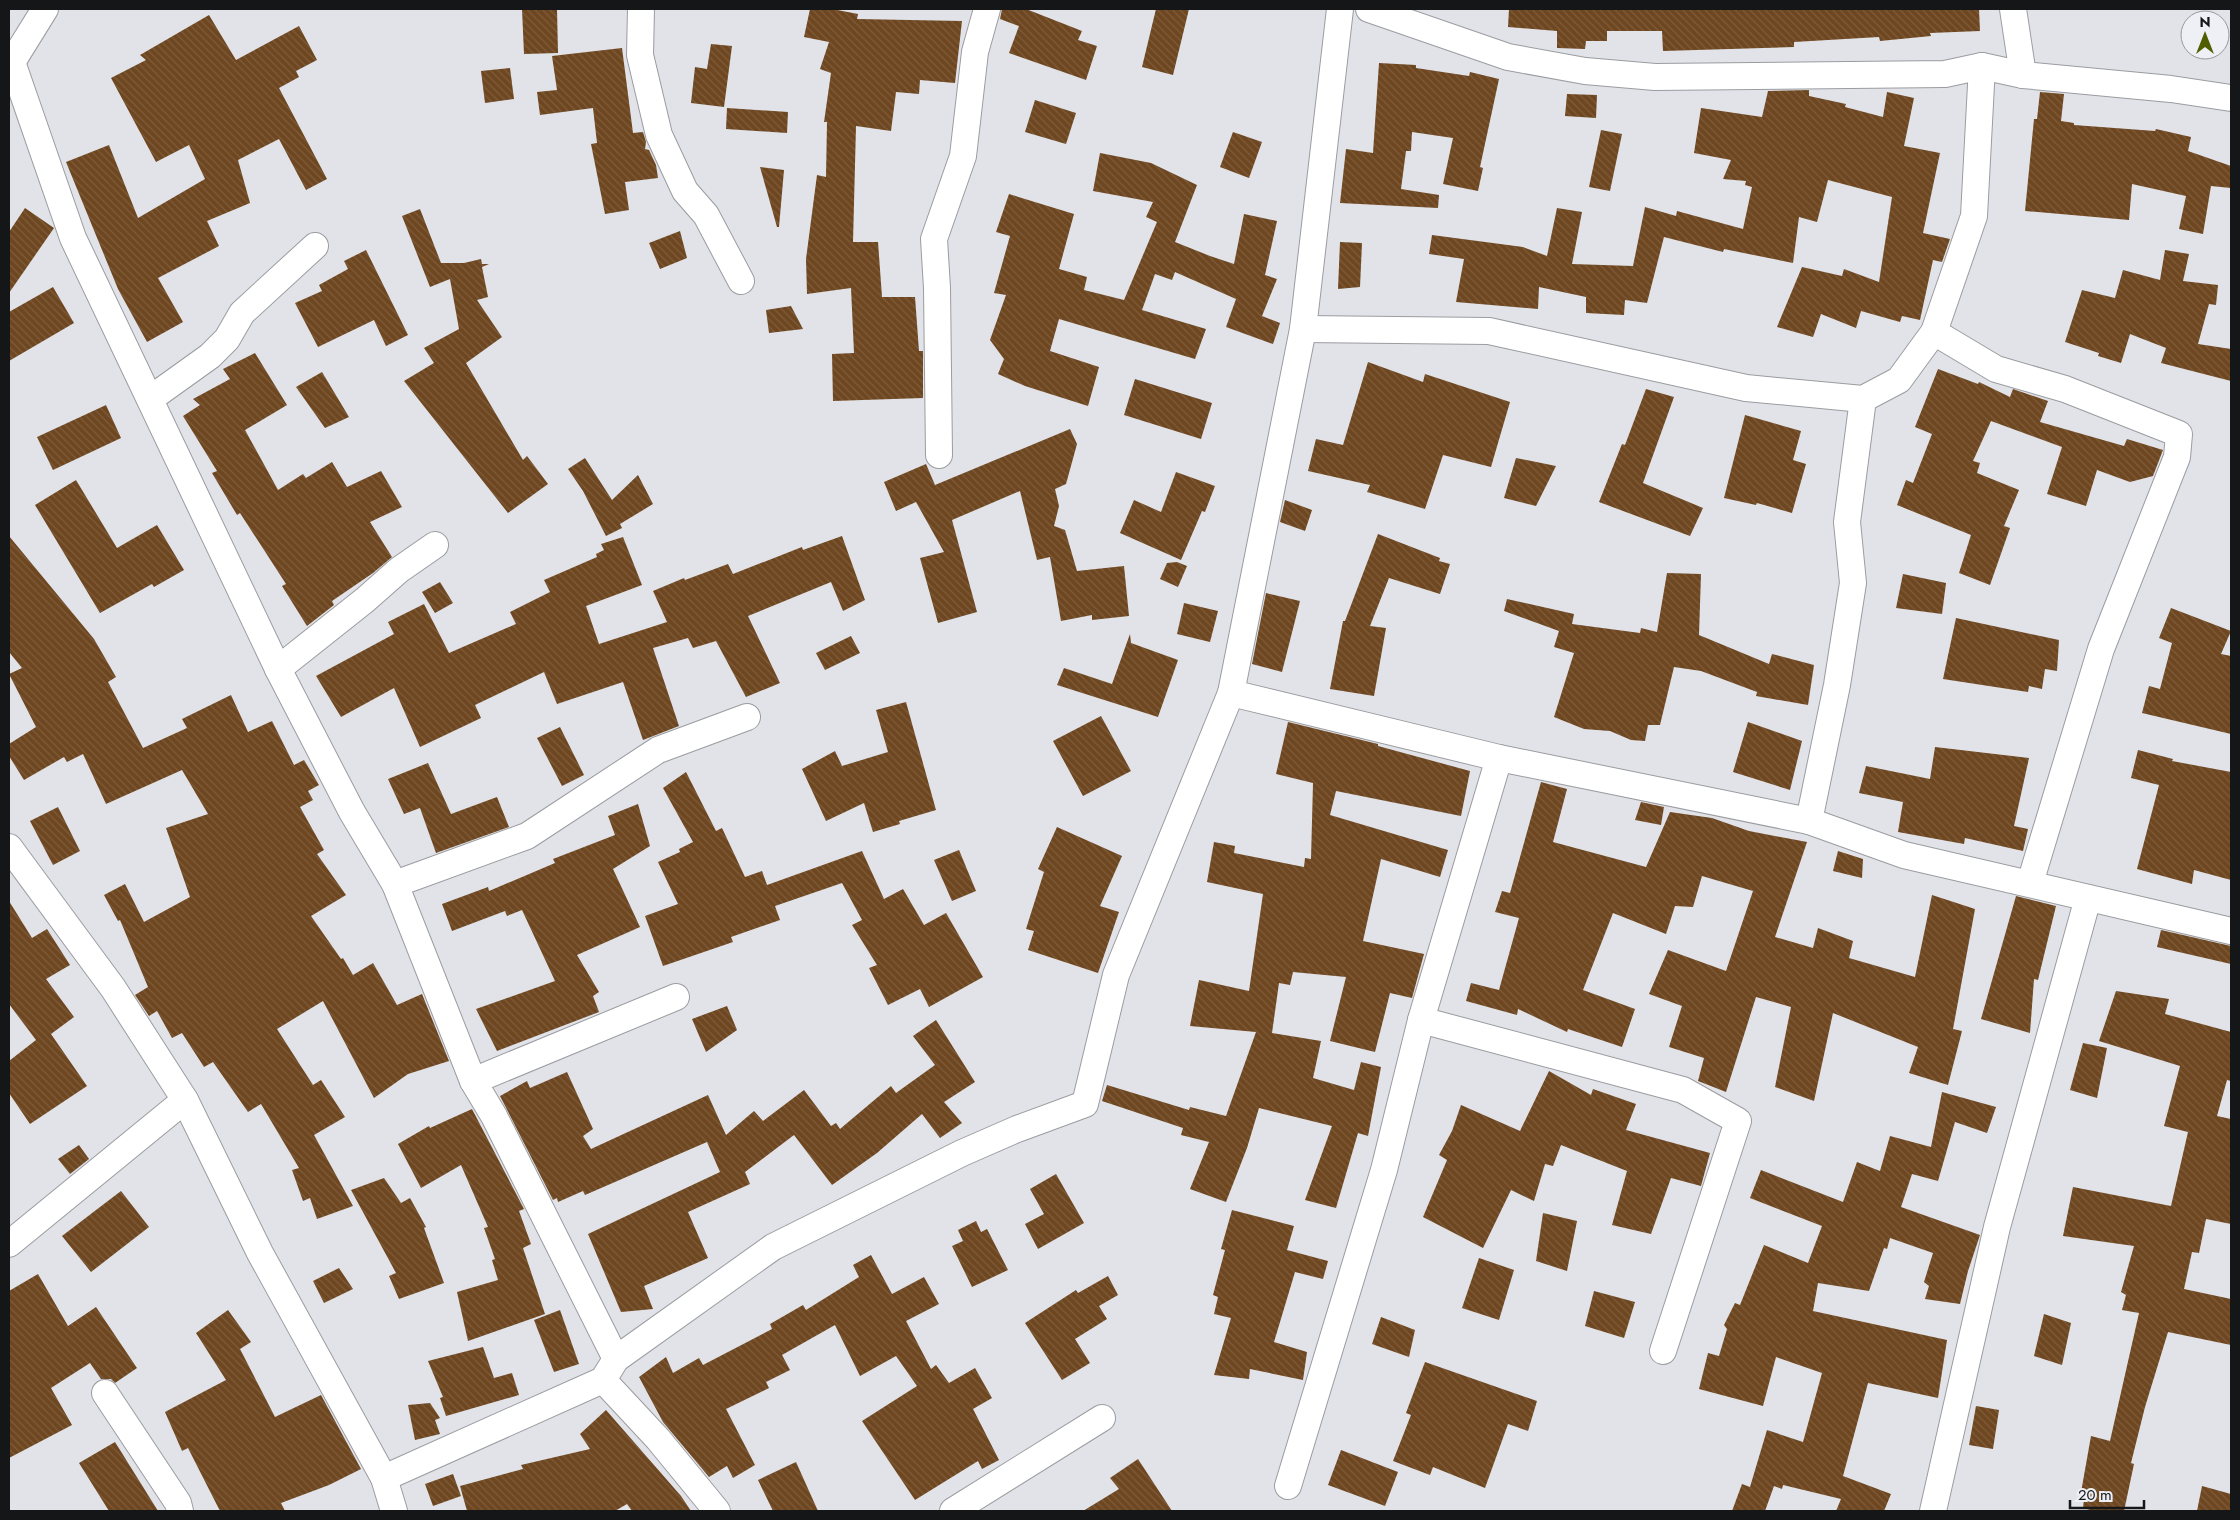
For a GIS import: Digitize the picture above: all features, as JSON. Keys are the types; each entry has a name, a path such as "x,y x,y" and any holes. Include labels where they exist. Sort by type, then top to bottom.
{"street":[{"path":"45,9 10,65 72,238 278,669 352,812 395,884 472,1082 494,1116 609,1369 658,1440 717,1511"},
{"path":"641,9 640,55 659,135 685,191 706,215 741,281"},
{"path":"939,455 937,288 934,239 963,156 975,52 987,9"},
{"path":"384,1478 609,1369 773,1246 962,1154 1017,1129 1085,1104 1116,975 1231,693 1302,329 1340,9"},
{"path":"1369,9 1508,57 1585,71 1655,76 1945,74 1982,66 2023,75 2171,89 2231,98"},
{"path":"2013,9 2023,75"},
{"path":"1302,329 1489,331 1746,388 1863,399 1899,380 1934,332 1974,216 1982,66"},
{"path":"150,399 210,356 227,339 242,313 315,246"},
{"path":"1934,332 1996,369 2065,389 2179,434 2177,457 2101,649 2030,883"},
{"path":"1809,821 1837,685 1854,583 1847,522 1863,399"},
{"path":"278,669 365,600 398,570 434,545"},
{"path":"1231,693 1499,758 1809,821 1904,855 2231,931"},
{"path":"395,884 527,836 658,750 747,716"},
{"path":"1288,1486 1384,1170 1422,1020 1499,758"},
{"path":"9,847 113,988 185,1100 260,1253 384,1478 394,1511"},
{"path":"1933,1511 1997,1227 2088,898"},
{"path":"472,1082 676,997"},
{"path":"1422,1020 1683,1090 1738,1121 1663,1351"},
{"path":"9,1244 185,1100"},
{"path":"105,1393 178,1503 180,1511"},
{"path":"953,1511 1102,1418"}],"building":[{"path":"522,9 557,9 558,53 524,54"},
{"path":"810,9 832,9 858,14 857,19 962,21 955,83 920,80 919,94 896,92 891,131 856,126 853,242 878,242 882,297 915,297 919,351 923,351 923,398 833,401 832,354 854,353 851,288 807,294 806,259 817,175 826,177 827,122 824,122 831,73 820,69 829,42 804,37"},
{"path":"1002,9 1026,9 1082,31 1078,40 1097,46 1086,80 1009,53 1019,26 1000,19"},
{"path":"1156,9 1189,9 1173,75 1142,67"},
{"path":"1509,9 1979,9 1980,31 1930,33 1931,36 1880,41 1879,37 1794,42 1794,47 1663,51 1662,31 1607,31 1607,41 1586,41 1585,49 1557,48 1557,31 1508,27"},
{"path":"209,15 236,60 299,26 317,60 296,71 299,77 279,88 327,179 306,190 279,139 238,160 250,203 207,221 219,246 158,278 183,322 147,342 118,289 66,162 109,145 138,218 205,179 189,145 156,162 111,78 146,60 140,55"},
{"path":"711,44 732,46 724,107 691,103 695,67 707,69"},
{"path":"622,48 633,133 643,132 646,142 645,149 649,150 656,165 658,178 625,182 629,210 605,214 591,144 597,143 593,108 540,115 537,92 557,90 552,56"},
{"path":"1379,63 1416,65 1416,68 1469,76 1470,72 1499,79 1480,167 1483,168 1478,191 1443,184 1453,138 1412,132 1411,151 1406,151 1401,189 1439,195 1438,208 1340,203 1346,149 1373,153"},
{"path":"510,68 514,99 485,103 481,71"},
{"path":"1809,90 1809,96 1846,104 1845,107 1883,117 1887,92 1914,98 1904,146 1940,153 1923,233 1950,239 1942,262 1933,260 1920,320 1902,316 1900,322 1861,311 1856,328 1821,314 1813,337 1777,327 1802,267 1842,276 1844,269 1879,282 1892,197 1828,180 1817,222 1799,217 1793,263 1724,249 1723,252 1664,237 1647,303 1625,300 1624,315 1586,313 1586,297 1539,287 1538,309 1456,302 1464,259 1429,254 1432,235 1523,247 1547,256 1557,208 1582,212 1572,264 1633,266 1645,207 1676,216 1677,211 1743,229 1752,187 1745,185 1746,181 1723,179 1731,160 1694,153 1701,108 1762,117 1768,91"},
{"path":"2040,92 2064,94 2061,121 2074,123 2074,125 2155,131 2156,129 2191,137 2188,151 2231,166 2231,188 2211,186 2203,234 2179,229 2186,196 2132,184 2129,220 2025,211 2034,119 2037,119"},
{"path":"1567,94 1597,95 1596,118 1565,116"},
{"path":"1035,100 1076,113 1066,144 1025,132"},
{"path":"727,108 788,112 787,133 726,129"},
{"path":"1601,130 1622,134 1610,191 1589,187"},
{"path":"1233,132 1262,142 1249,178 1220,167"},
{"path":"1100,153 1151,163 1197,185 1175,242 1210,256 1234,264 1244,214 1277,221 1265,275 1277,279 1262,316 1280,323 1273,344 1226,327 1236,299 1175,272 1172,280 1155,274 1142,310 1206,329 1195,359 1059,319 1050,351 1099,367 1088,406 1025,386 998,374 1004,359 990,340 1006,295 994,293 1010,236 996,232 1009,194 1074,214 1059,269 1087,277 1084,290 1124,300 1157,222 1146,217 1153,202 1093,191"},
{"path":"760,167 784,170 779,227 777,227"},
{"path":"25,208 54,228 9,293 9,232"},
{"path":"420,209 441,263 464,263 481,259 482,264 489,264 482,267 488,297 477,300 502,337 466,363 523,460 527,456 548,484 508,513 404,381 434,363 424,348 459,329 450,279 430,287 402,216"},
{"path":"680,231 687,258 660,269 649,243"},
{"path":"1340,242 1362,243 1360,287 1338,289"},
{"path":"366,250 408,335 386,346 374,320 318,347 295,303 322,291 319,285 348,269 344,261"},
{"path":"2165,250 2189,254 2183,281 2218,285 2216,305 2209,304 2198,344 2231,349 2231,381 2161,363 2166,348 2130,334 2121,363 2098,356 2099,353 2065,342 2082,290 2115,298 2123,270 2160,280"},
{"path":"53,287 74,323 9,361 9,312"},
{"path":"791,306 803,329 769,333 766,310"},
{"path":"255,353 287,405 245,430 278,490 303,474 306,478 332,462 347,487 381,471 402,507 370,522 392,557 373,573 332,601 334,605 307,626 282,586 286,584 240,513 237,515 212,473 217,471 183,416 200,405 193,399 230,379 223,369"},
{"path":"1368,362 1423,382 1425,374 1510,402 1491,467 1443,455 1425,509 1367,492 1370,485 1308,471 1316,439 1343,445"},
{"path":"1938,369 1978,384 1979,382 2010,397 2013,389 2048,401 2040,422 2124,446 2127,439 2163,450 2153,476 2130,482 2097,470 2086,506 2047,494 2062,447 1991,421 1973,461 1980,463 1977,473 2019,490 2004,526 2010,528 1990,585 1959,573 1971,535 1897,505 1906,480 1913,483 1932,434 1915,427"},
{"path":"322,372 349,417 325,428 296,387"},
{"path":"1135,379 1212,403 1201,439 1124,415"},
{"path":"1646,389 1674,397 1643,483 1703,508 1690,536 1599,502 1622,444 1625,445"},
{"path":"106,405 121,438 53,470 37,437"},
{"path":"1745,415 1801,431 1793,460 1806,464 1792,513 1757,503 1756,505 1724,498"},
{"path":"1070,429 1077,444 1066,484 1055,489 1059,506 1054,526 1065,530 1077,571 1124,566 1129,616 1092,620 1092,615 1061,621 1050,557 1037,560 1020,491 952,520 977,612 938,623 920,558 944,552 916,502 896,511 884,482 926,464 935,485"},
{"path":"585,458 612,500 638,475 653,504 620,524 622,528 606,536 583,491 568,469"},
{"path":"1516,458 1556,466 1536,506 1504,498"},
{"path":"1176,472 1215,486 1205,512 1202,511 1181,560 1120,533 1134,500 1161,512"},
{"path":"76,480 117,548 157,525 184,570 154,587 152,584 100,613 35,505"},
{"path":"1285,500 1312,510 1305,531 1280,522"},
{"path":"1378,534 1440,558 1439,561 1450,564 1440,594 1389,578 1370,626 1386,628 1374,696 1330,689 1343,621 1345,621"},
{"path":"9,536 94,639 116,677 108,682 143,748 187,728 182,719 231,695 248,732 272,721 294,765 304,760 319,785 308,791 313,800 300,807 324,850 317,854 346,895 311,916 341,959 343,958 353,975 373,963 397,1005 422,994 449,1061 408,1074 374,1098 323,1001 277,1029 313,1085 321,1080 345,1117 314,1135 353,1206 317,1219 310,1198 303,1201 292,1170 299,1168 261,1104 248,1112 213,1062 204,1067 182,1033 172,1038 157,1011 149,1016 135,995 148,987 120,920 118,921 104,895 125,884 144,922 190,897 166,828 208,814 182,770 106,804 83,754 67,762 64,757 24,780 9,756 9,744 36,727 9,674 22,668 9,652"},
{"path":"842,536 865,600 843,611 831,582 748,616 780,683 746,697 716,641 693,648 688,638 653,648 679,726 643,740 623,682 557,704 544,672 475,705 481,718 420,747 394,688 341,717 316,676 394,634 388,622 424,604 449,653 516,624 510,612 550,592 544,580 597,557 596,554 604,550 601,544 623,537 642,585 586,606 599,644 667,622 653,591 684,578 685,580 728,564 733,574 802,547 803,550"},
{"path":"1177,562 1187,566 1178,587 1160,579 1167,563"},
{"path":"1667,573 1701,574 1699,635 1769,664 1772,654 1814,665 1808,705 1756,696 1757,692 1701,671 1674,667 1660,725 1648,725 1645,741 1631,740 1610,731 1584,729 1554,717 1574,653 1554,647 1559,631 1504,611 1507,599 1574,614 1572,624 1640,633 1641,628 1657,632"},
{"path":"1903,574 1946,583 1942,614 1896,608"},
{"path":"440,582 453,603 435,613 422,592"},
{"path":"1266,593 1300,601 1282,672 1252,664"},
{"path":"1184,603 1218,611 1210,642 1177,634"},
{"path":"2171,608 2231,631 2221,654 2231,656 2231,734 2142,713 2149,686 2160,689 2172,643 2159,638"},
{"path":"1956,618 2059,640 2057,671 2045,669 2042,689 2029,686 2028,692 1943,679"},
{"path":"1130,634 1131,643 1178,660 1158,717 1057,685 1064,668 1112,684"},
{"path":"851,636 860,653 825,670 816,653"},
{"path":"906,702 936,810 899,821 900,824 873,832 864,803 826,821 802,769 835,751 842,766 888,752 876,710"},
{"path":"1101,716 1131,771 1083,796 1053,741"},
{"path":"1288,722 1378,744 1378,746 1470,771 1461,816 1336,791 1330,815 1448,850 1440,877 1381,859 1363,941 1424,954 1412,998 1390,993 1375,1052 1330,1041 1346,977 1293,972 1290,985 1279,983 1272,1033 1321,1041 1313,1078 1354,1090 1361,1062 1381,1067 1368,1136 1358,1133 1336,1208 1305,1200 1332,1126 1259,1108 1247,1148 1226,1202 1190,1189 1209,1142 1181,1135 1183,1128 1102,1101 1107,1085 1189,1110 1190,1107 1226,1116 1256,1032 1190,1026 1199,980 1249,991 1263,894 1207,882 1214,842 1235,846 1234,853 1304,867 1305,858 1311,859 1313,783 1276,774"},
{"path":"1748,722 1802,741 1790,790 1733,772"},
{"path":"560,727 584,775 562,786 537,738"},
{"path":"1935,747 2029,758 2014,826 2028,829 2023,851 1965,838 1964,844 1898,832 1903,802 1859,793 1866,766 1930,779"},
{"path":"2138,750 2173,759 2172,761 2231,772 2231,880 2194,870 2192,884 2137,869 2159,785 2131,778"},
{"path":"428,763 451,814 497,797 509,827 436,853 420,808 404,814 388,779"},
{"path":"686,772 716,831 722,828 745,877 762,871 767,885 862,851 884,899 903,889 924,925 946,913 983,977 929,1007 920,989 888,1005 869,968 877,965 852,925 862,920 842,883 775,906 780,920 731,937 733,942 663,966 645,916 678,904 658,862 680,852 679,849 693,842 663,788"},
{"path":"1541,782 1567,789 1553,842 1646,867 1670,812 1712,818 1749,831 1807,842 1775,937 1813,948 1818,928 1853,941 1849,958 1915,977 1932,895 1975,909 1953,1029 1962,1031 1948,1085 1909,1073 1918,1047 1833,1013 1814,1101 1775,1087 1791,1007 1756,997 1726,1092 1698,1081 1704,1058 1669,1047 1682,1006 1649,994 1668,950 1726,971 1753,891 1702,876 1693,907 1675,906 1666,934 1613,913 1583,990 1635,1009 1622,1047 1568,1029 1567,1032 1518,1009 1517,1015 1466,1001 1471,983 1499,990 1519,918 1495,912 1502,891 1510,893"},
{"path":"1641,802 1664,807 1661,825 1635,820"},
{"path":"638,804 650,846 613,869 640,927 577,955 599,992 593,996 599,1012 497,1051 476,1009 555,981 522,910 507,916 505,911 452,931 442,904 488,887 489,891 555,863 553,859 615,835 608,816"},
{"path":"58,807 80,851 53,865 30,821"},
{"path":"1057,827 1122,856 1100,906 1119,912 1098,973 1028,950 1034,931 1026,929 1044,872 1038,869"},
{"path":"959,850 976,891 952,901 934,860"},
{"path":"1838,851 1863,859 1862,878 1833,871"},
{"path":"2016,896 2056,906 2038,980 2034,979 2030,1033 1981,1019"},
{"path":"9,901 32,938 47,929 70,965 46,979 74,1017 51,1034 87,1086 30,1124 9,1093 9,1061 36,1040 9,1004"},
{"path":"2161,930 2231,946 2231,964 2157,947"},
{"path":"2116,991 2169,999 2165,1014 2231,1032 2231,1081 2227,1080 2217,1116 2231,1119 2231,1224 2206,1219 2199,1253 2192,1252 2184,1289 2231,1299 2231,1345 2168,1332 2145,1407 2131,1463 2134,1464 2124,1511 2094,1511 2083,1508 2084,1499 2080,1498 2091,1436 2110,1441 2139,1313 2122,1310 2126,1295 2121,1292 2134,1246 2063,1236 2073,1187 2171,1206 2188,1132 2164,1126 2180,1066 2099,1041"},
{"path":"727,1006 737,1030 706,1052 692,1019"},
{"path":"936,1020 975,1082 944,1102 962,1123 940,1138 922,1114 877,1153 832,1185 794,1135 745,1172 750,1184 688,1212 708,1258 644,1286 653,1309 621,1312 588,1234 720,1172 707,1142 585,1195 583,1191 558,1202 557,1198 553,1200 500,1096 527,1081 530,1088 567,1072 593,1129 583,1136 591,1149 708,1095 726,1135 754,1111 763,1121 804,1090 831,1126 836,1123 840,1129 891,1086 896,1093 935,1065 913,1036"},
{"path":"2083,1043 2107,1048 2097,1098 2070,1090"},
{"path":"1549,1071 1591,1095 1593,1089 1636,1104 1626,1130 1710,1153 1701,1186 1671,1178 1651,1234 1612,1225 1627,1171 1561,1145 1553,1166 1545,1164 1534,1201 1511,1190 1483,1248 1423,1217 1447,1160 1439,1155 1452,1131 1461,1105 1520,1131"},
{"path":"1942,1092 1996,1107 1987,1133 1955,1122 1938,1181 1912,1174 1901,1207 1980,1235 1968,1271 1960,1304 1925,1299 1929,1286 1924,1282 1933,1253 1890,1238 1887,1249 1884,1248 1869,1291 1818,1283 1813,1311 1947,1340 1938,1398 1868,1383 1843,1476 1891,1494 1884,1511 1836,1511 1841,1499 1783,1485 1782,1489 1774,1486 1765,1511 1732,1511 1742,1484 1750,1487 1767,1430 1803,1442 1822,1373 1776,1357 1763,1406 1699,1389 1708,1353 1719,1356 1727,1329 1724,1325 1735,1303 1740,1305 1764,1245 1808,1263 1822,1226 1750,1198 1761,1170 1843,1202 1857,1162 1880,1171 1890,1136 1931,1147"},
{"path":"472,1109 524,1209 519,1211 531,1244 523,1248 545,1314 468,1341 457,1292 498,1280 492,1260 495,1259 484,1228 488,1227 461,1165 421,1188 398,1144 429,1126 430,1128"},
{"path":"79,1145 89,1159 70,1174 58,1159"},
{"path":"1056,1174 1084,1223 1038,1249 1025,1224 1044,1214 1030,1189"},
{"path":"384,1178 401,1203 410,1198 426,1227 424,1228 444,1283 399,1299 389,1276 396,1273 351,1190"},
{"path":"121,1191 149,1227 91,1272 62,1236"},
{"path":"1232,1210 1294,1226 1287,1250 1328,1261 1323,1279 1295,1272 1274,1342 1307,1352 1303,1380 1250,1369 1249,1379 1214,1375 1231,1318 1214,1314 1218,1297 1213,1295 1225,1250 1221,1249"},
{"path":"1543,1213 1577,1221 1567,1271 1536,1261"},
{"path":"976,1221 981,1232 987,1229 1008,1270 972,1287 952,1246 963,1241 958,1230"},
{"path":"871,1255 892,1294 924,1277 939,1304 906,1321 931,1369 936,1365 949,1383 975,1368 992,1398 973,1409 999,1460 982,1469 978,1461 915,1500 862,1421 917,1386 896,1356 860,1376 835,1325 782,1355 790,1370 766,1382 769,1388 726,1409 755,1465 733,1478 727,1466 709,1477 663,1422 639,1377 666,1357 673,1373 699,1358 703,1365 772,1329 770,1324 803,1305 806,1310 859,1277 853,1265"},
{"path":"1479,1258 1514,1270 1499,1320 1462,1308"},
{"path":"339,1268 353,1289 324,1303 313,1281"},
{"path":"38,1274 68,1326 96,1307 137,1368 115,1383 111,1379 101,1379 90,1363 51,1388 72,1425 9,1458 9,1291"},
{"path":"1108,1276 1118,1295 1099,1306 1107,1319 1075,1339 1090,1363 1062,1380 1025,1323 1076,1290 1078,1293"},
{"path":"1594,1291 1635,1302 1624,1338 1585,1326"},
{"path":"228,1310 251,1342 240,1349 275,1417 321,1395 361,1469 329,1485 281,1503 285,1511 220,1511 188,1448 182,1451 165,1412 226,1380 196,1333"},
{"path":"560,1310 579,1364 554,1372 534,1320"},
{"path":"2044,1314 2071,1323 2062,1365 2034,1356"},
{"path":"1381,1317 1415,1330 1409,1357 1372,1344"},
{"path":"483,1347 494,1378 512,1373 519,1395 446,1416 440,1398 443,1397 428,1361"},
{"path":"1425,1362 1537,1401 1528,1431 1508,1424 1485,1488 1433,1467 1430,1475 1393,1461 1411,1415 1406,1413"},
{"path":"430,1403 440,1418 435,1420 440,1434 415,1440 408,1405"},
{"path":"1976,1406 1999,1410 1993,1449 1969,1445"},
{"path":"606,1410 681,1496 691,1511 632,1511 627,1504 615,1511 467,1511 460,1486 523,1469 521,1465 590,1449 580,1434"},
{"path":"115,1442 158,1511 109,1511 79,1463"},
{"path":"1341,1450 1398,1472 1385,1506 1328,1485"},
{"path":"1138,1459 1172,1511 1083,1511 1119,1489 1110,1478"},
{"path":"796,1462 818,1511 773,1511 758,1480"},
{"path":"453,1474 461,1496 433,1506 425,1484"},
{"path":"2202,1486 2231,1494 2231,1511 2197,1511"}]}
